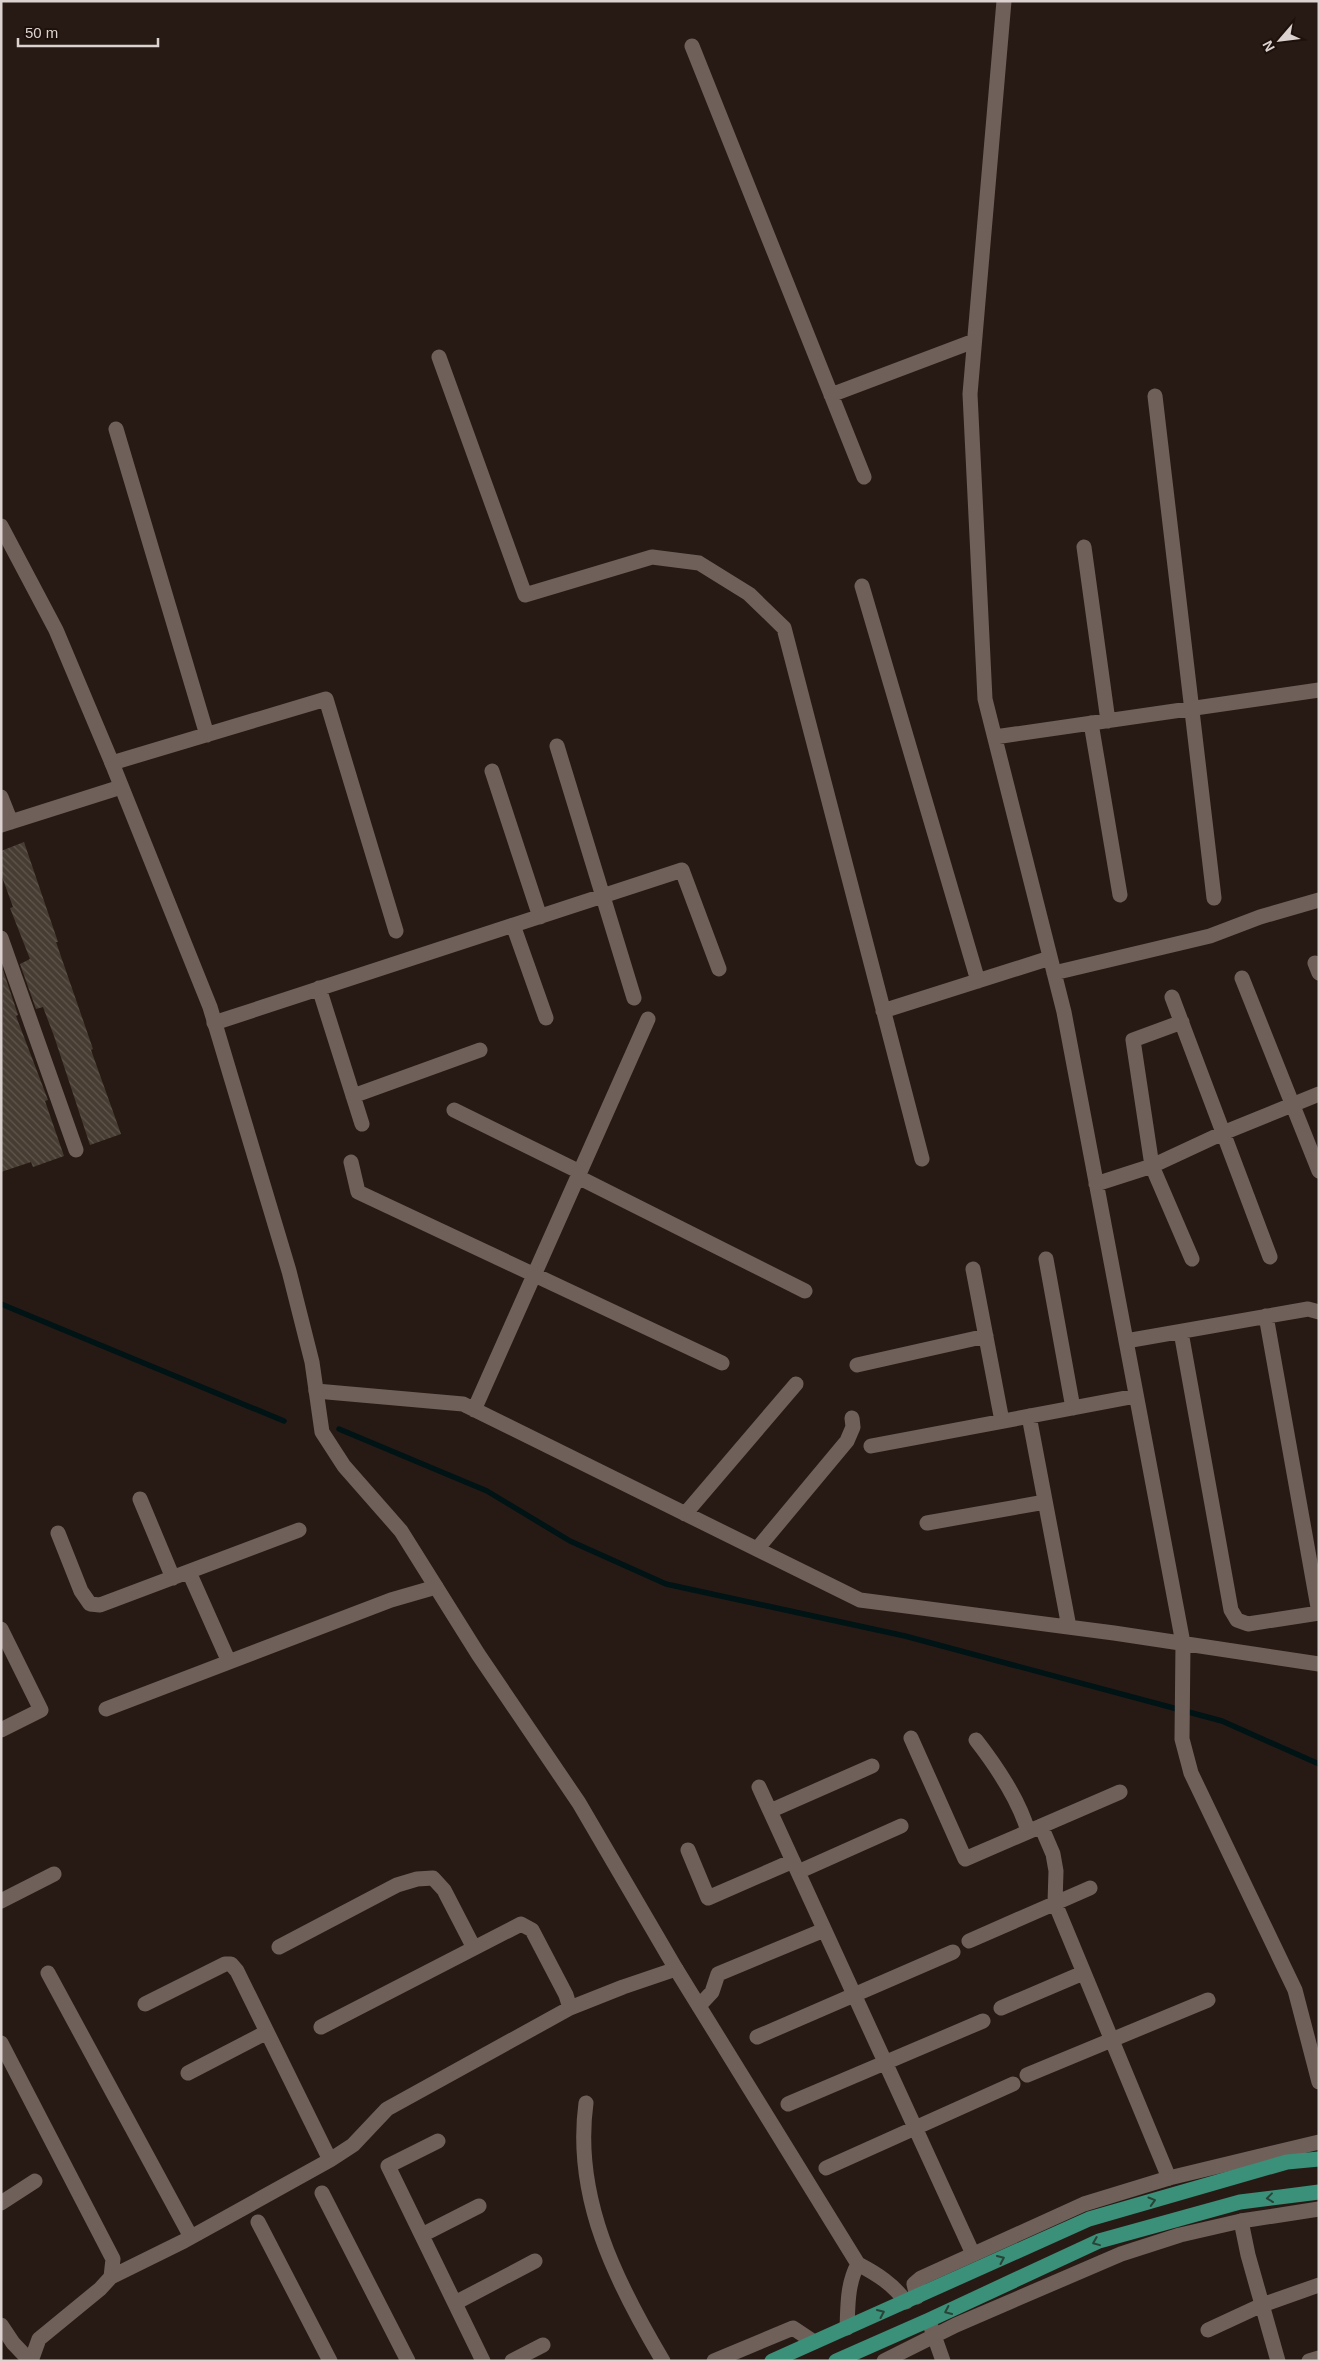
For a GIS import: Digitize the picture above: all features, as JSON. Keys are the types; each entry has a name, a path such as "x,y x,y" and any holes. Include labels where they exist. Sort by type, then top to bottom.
{"highway":[{"path":"772,2361 1089,2219 1287,2162 1319,2159"},
{"path":"836,2361 929,2320 1099,2240 1240,2202 1319,2192"}],"street":[{"path":"1004,1 970,394 985,690 1064,1012 1183,1643 1182,1739 1191,1773 1295,1990 1319,2082"},
{"path":"692,46 864,477"},
{"path":"831,395 974,341"},
{"path":"438,357 525,595 652,557 699,563 749,594 784,628 922,1159"},
{"path":"1155,396 1214,898"},
{"path":"116,430 207,735"},
{"path":"1,526 56,630 112,763 214,1022 290,1272 312,1362 322,1432 344,1466 401,1531 478,1654 579,1803 676,1969 858,2264 912,2299 914,2284 921,2278 1084,2204 1169,2178 1319,2142"},
{"path":"1084,548 1108,721"},
{"path":"862,586 978,981"},
{"path":"995,737 1319,690"},
{"path":"112,763 326,699 396,931"},
{"path":"1091,723 1120,895"},
{"path":"557,746 634,998"},
{"path":"492,771 540,917"},
{"path":"1,797 6,823 121,787"},
{"path":"214,1022 682,870 719,970"},
{"path":"1054,973 1210,936 1260,917 1319,900"},
{"path":"513,925 546,1018"},
{"path":"1,938 76,1150"},
{"path":"883,1011 1050,958"},
{"path":"1242,978 1319,1171"},
{"path":"319,988 362,1124"},
{"path":"1172,997 1270,1256"},
{"path":"474,1410 648,1019"},
{"path":"1182,1022 1133,1040 1152,1166 1192,1260"},
{"path":"353,1096 480,1050"},
{"path":"1096,1184 1152,1166 1223,1133 1319,1094"},
{"path":"454,1110 805,1291"},
{"path":"351,1162 358,1192 722,1363"},
{"path":"1046,1259 1073,1408"},
{"path":"973,1270 1002,1421"},
{"path":"1126,1341 1308,1309 1319,1312"},
{"path":"1181,1332 1232,1610 1237,1620 1248,1624 1319,1613 1266,1316"},
{"path":"857,1365 986,1336"},
{"path":"685,1514 796,1384"},
{"path":"316,1391 463,1404 860,1600 1069,1627 1319,1664"},
{"path":"871,1446 1136,1396"},
{"path":"1030,1416 1044,1502 1069,1627"},
{"path":"757,1549 847,1441 853,1427 852,1418"},
{"path":"140,1499 172,1578"},
{"path":"927,1523 1044,1502"},
{"path":"58,1533 81,1591 90,1604 100,1605 299,1530"},
{"path":"189,1572 229,1662"},
{"path":"106,1709 391,1600 436,1587"},
{"path":"1,1730 41,1710 3,1638"},
{"path":"911,1738 965,1859 1120,1792"},
{"path":"976,1740 996,1766 1024,1817 1035,1828 1053,1854 1056,1871 1055,1903 1169,2178"},
{"path":"770,1811 872,1766"},
{"path":"759,1787 973,2254"},
{"path":"688,1850 708,1898 901,1826"},
{"path":"1,1901 54,1874"},
{"path":"279,1947 397,1884 417,1879 433,1878 444,1890 474,1948"},
{"path":"969,1941 1090,1888"},
{"path":"321,2027 521,1924 532,1930 566,1995 570,2008"},
{"path":"699,2006 712,1992 718,1974 824,1930"},
{"path":"757,2038 953,1952"},
{"path":"145,2004 225,1964 231,1964 237,1970 330,2160"},
{"path":"1,2325 13,2343 31,2361 39,2339 100,2289 110,2277 191,2237 330,2160 352,2145 387,2109 570,2008 676,1969"},
{"path":"48,1973 191,2237"},
{"path":"1001,2008 1083,1973"},
{"path":"1027,2075 1208,2000"},
{"path":"788,2104 983,2021"},
{"path":"188,2073 267,2032"},
{"path":"1,2043 113,2259 110,2277"},
{"path":"826,2168 1013,2084"},
{"path":"586,2103 584,2119 587,2191 611,2265 663,2361"},
{"path":"438,2141 388,2166 483,2361"},
{"path":"1,2203 35,2181"},
{"path":"322,2193 408,2361"},
{"path":"422,2235 478,2206"},
{"path":"884,2361 935,2336 1121,2254 1180,2235 1241,2221 1319,2209"},
{"path":"1241,2221 1278,2361"},
{"path":"258,2222 330,2361"},
{"path":"455,2303 535,2261"},
{"path":"847,2328 848,2295 852,2275 858,2264"},
{"path":"1208,2330 1262,2305 1319,2285"},
{"path":"929,2320 944,2361"},
{"path":"714,2361 793,2328 814,2342"},
{"path":"512,2361 544,2345"},
{"path":"1309,2361 1319,2358"}],"building":[{"path":"24,842 93,1049 91,1050 121,1134 90,1145 43,1007 36,1009 20,964 30,959 10,908 13,907 1,874 1,851"},
{"path":"3,970 18,1015 16,1016 48,1100 45,1101 64,1156 33,1167 31,1162 1,1172"}],"waterway":[{"path":"1,1304 284,1421"},
{"path":"339,1429 487,1491 570,1541 666,1584 905,1636 1222,1721 1319,1764"}]}
